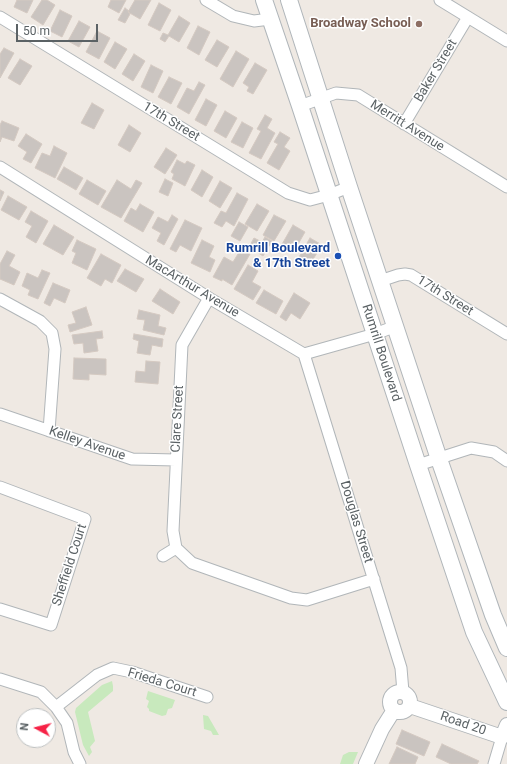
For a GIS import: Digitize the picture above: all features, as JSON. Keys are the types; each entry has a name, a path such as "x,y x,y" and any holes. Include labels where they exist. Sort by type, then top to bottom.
{"main road":[{"name":"Rumrill Boulevard","path":"264,0 474,632 507,702"},
{"name":"Rumrill Boulevard","path":"289,0 380,281 493,616 507,648"}],"street":[{"path":"206,0 233,16 254,21 270,19"},
{"path":"440,0 507,41"},
{"name":"17th Street","path":"0,17 288,193 310,200 329,195 349,187"},
{"name":"Baker Street","path":"404,124 468,17"},
{"name":"Merritt Avenue","path":"300,106 336,93 358,95 507,187"},
{"name":"MacArthur Avenue","path":"0,168 209,298 304,354"},
{"name":"17th Street","path":"380,281 398,275 411,275 507,334"},
{"name":"Clare Street","path":"176,548 173,531 182,345 209,298"},
{"path":"0,299 40,321 52,333 55,349 49,431"},
{"path":"304,354 376,334 396,326"},
{"name":"Douglas Street","path":"304,354 402,668 403,692"},
{"name":"Kelley Avenue","path":"0,414 132,459 176,460"},
{"path":"418,465 471,448 494,452 507,461"},
{"name":"Sheffield Court","path":"0,487 85,519 50,625 0,609"},
{"path":"163,556 176,548 192,563 291,598 307,600 374,579"},
{"name":"Frieda Court","path":"56,707 97,675 113,668 132,672 207,697"},
{"path":"0,679 41,692 56,707 67,723 74,752 80,764"},
{"path":"403,692 409,696 410,706 403,712 394,710 390,704 391,697 396,693 403,692"},
{"name":"Road 20","path":"410,706 505,731"},
{"path":"366,764 382,729 394,710"},
{"path":"494,764 505,731"}],"green space":[{"path":"112,681 113,691 88,712 95,741 90,747 92,752 89,756 83,745 75,712 76,708 102,685"},
{"path":"148,691 175,700 172,708 168,709 166,715 162,716 149,711 147,707 149,701 146,699"},
{"path":"203,715 208,716 219,735 213,735 211,731 204,729"},
{"path":"349,752 358,752 353,764 340,764 343,755"}],"building":[{"path":"17,0 33,0 27,13 14,7"},
{"path":"42,0 47,0 55,5 43,25 31,17"},
{"path":"111,0 126,0 119,13 108,7"},
{"path":"135,0 151,0 140,19 128,12"},
{"path":"159,3 171,10 160,31 148,25"},
{"path":"125,8 130,14 125,23 118,20"},
{"path":"60,10 72,16 62,37 50,31"},
{"path":"179,16 190,23 179,42 169,36 165,42 160,39 163,33 168,35"},
{"path":"79,21 90,27 79,47 68,41"},
{"path":"198,26 210,32 199,55 187,48"},
{"path":"97,31 110,38 99,59 86,52"},
{"path":"217,40 229,47 217,67 205,60"},
{"path":"115,42 127,49 115,69 104,62"},
{"path":"4,48 14,53 0,78 0,54"},
{"path":"236,51 249,59 233,87 220,79"},
{"path":"134,54 145,61 133,81 122,74"},
{"path":"20,59 32,66 20,85 8,78"},
{"path":"255,63 267,70 253,94 247,91 249,87 243,83"},
{"path":"151,65 163,71 153,93 141,87"},
{"path":"169,77 182,83 171,104 158,97"},
{"path":"199,82 205,85 189,114 177,107 187,88 194,91"},
{"path":"206,99 217,105 206,126 195,120"},
{"path":"92,103 104,110 94,129 81,123"},
{"path":"225,111 237,118 226,138 214,131"},
{"path":"265,115 272,119 267,128 275,133 261,159 249,153 261,131 257,129"},
{"path":"2,121 19,128 14,141 2,137 0,142 0,125"},
{"path":"242,122 253,128 243,148 231,142"},
{"path":"129,125 141,133 130,152 118,145"},
{"path":"280,132 290,138 284,147 290,151 279,170 267,163 278,144 274,142"},
{"path":"26,134 42,144 31,163 23,159 27,152 18,146"},
{"path":"54,146 67,153 55,178 35,168 42,153 50,156"},
{"path":"166,148 177,155 165,174 154,167"},
{"path":"177,160 185,164 187,161 195,165 185,186 172,179 174,174 171,172"},
{"path":"64,167 83,178 76,190 57,179"},
{"path":"202,170 213,177 202,197 191,190"},
{"path":"165,179 173,183 168,196 159,192"},
{"path":"87,180 106,191 98,205 79,194"},
{"path":"117,180 131,189 136,180 142,183 121,218 101,207"},
{"path":"220,181 232,188 220,208 209,201"},
{"path":"0,190 4,192 0,201"},
{"path":"237,193 248,199 234,226 226,221 222,227 214,223 221,211 226,213"},
{"path":"8,196 27,207 19,220 1,210"},
{"path":"140,204 154,212 143,232 124,221 131,208 136,211"},
{"path":"257,204 269,211 257,231 245,224"},
{"path":"31,211 48,221 36,243 26,237 32,226 25,222"},
{"path":"172,215 178,219 164,245 157,241 161,233 152,228 158,217 168,222"},
{"path":"274,215 286,221 274,241 263,235"},
{"path":"185,220 202,228 191,251 180,245 176,252 170,249"},
{"path":"239,222 248,227 240,241 231,236"},
{"path":"54,225 74,237 63,255 43,244"},
{"path":"293,225 305,232 293,253 281,246"},
{"path":"265,237 272,241 263,256 249,247 254,238 262,242"},
{"path":"310,238 322,245 310,264 299,257"},
{"path":"77,240 96,249 87,270 72,263 76,253 72,251"},
{"path":"202,240 214,246 209,257 215,260 210,272 191,263"},
{"path":"241,249 250,254 232,285 222,279 222,281 213,277 224,257 233,262"},
{"path":"7,251 15,255 9,266 20,272 14,285 0,279 0,264"},
{"path":"101,254 121,265 112,283 105,279 101,286 87,278"},
{"path":"248,265 258,271 252,282 261,287 253,300 234,289"},
{"path":"125,269 144,279 136,292 117,281"},
{"path":"42,270 50,273 38,299 28,295 30,290 22,286 27,273 38,278"},
{"path":"53,283 70,290 65,303 54,298 50,306 44,303"},
{"path":"160,289 180,302 173,314 152,301"},
{"path":"264,290 283,301 276,314 256,303"},
{"path":"294,293 310,303 300,319 291,313 286,321 280,317"},
{"path":"86,307 92,325 70,332 68,325 76,323 72,312"},
{"path":"139,310 160,315 158,326 166,328 164,335 143,330 145,320 137,319"},
{"path":"102,331 103,338 96,339 98,351 84,353 83,343 74,344 72,335"},
{"path":"134,334 163,339 162,347 152,345 150,355 137,353 139,341 133,339"},
{"path":"74,358 106,359 106,375 89,374 89,380 73,379"},
{"path":"146,361 160,362 158,384 135,382 136,371 145,372"},
{"path":"402,730 430,742 424,756 396,744"},
{"path":"442,744 479,761 477,764 451,764 436,757"},
{"path":"397,747 418,757 415,764 389,764"}],"place":[{"name":"Broadway School","path":"419,24"},
{"name":"Rumrill Boulevard & 17th Street","path":"338,256"}]}
